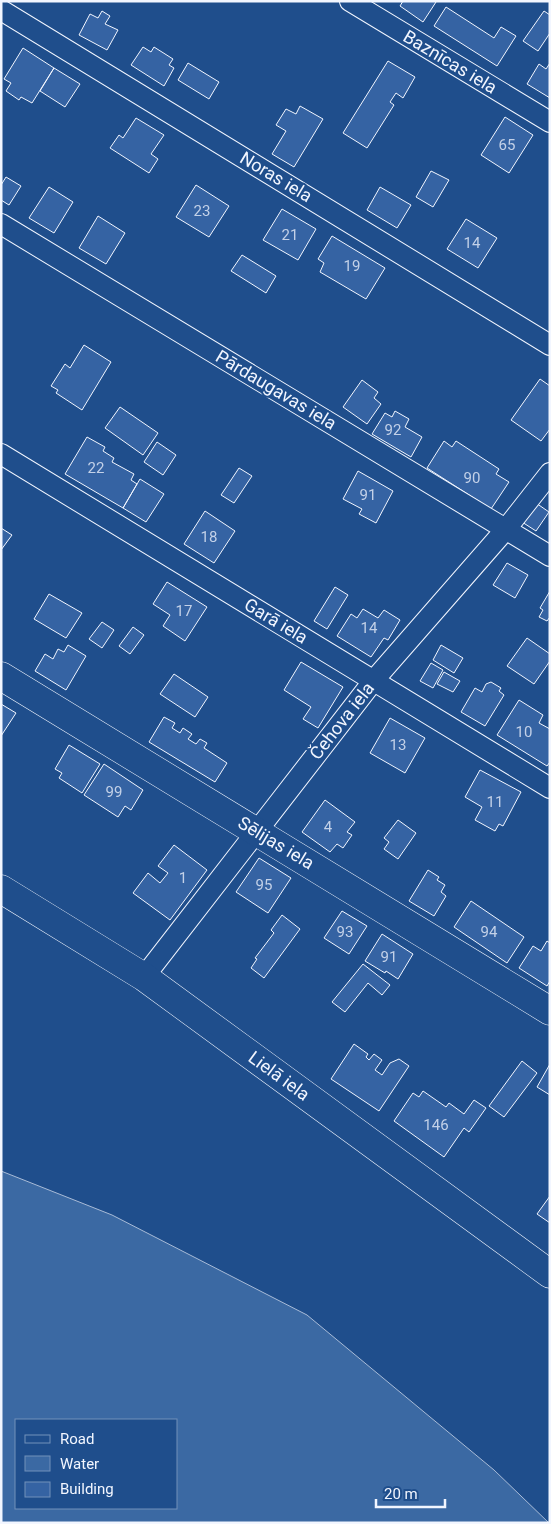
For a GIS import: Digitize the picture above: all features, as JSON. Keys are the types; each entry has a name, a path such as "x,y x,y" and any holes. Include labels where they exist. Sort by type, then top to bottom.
{"main road":[{"name":"Sēlijas iela","path":"1,676 258,831 550,1011"},
{"name":"Lielā iela","path":"1,888 144,977 550,1274"}],"street":[{"name":"Baznīcas iela","path":"350,1 550,122"},
{"name":"Noras iela","path":"1,10 550,345"},
{"name":"Pārdaugavas iela","path":"1,224 550,556"},
{"name":"Garā iela","path":"1,454 550,788"},
{"name":"Čehova iela","path":"144,977 374,680 506,529 550,473"}],"water":[{"path":"1,1171 112,1215 307,1315 494,1470 549,1523 1,1523"}],"building":[{"path":"403,1 436,2 423,22 400,6"},
{"path":"446,7 494,38 501,27 516,36 497,66 434,26"},
{"path":"102,11 110,16 105,24 118,30 107,50 79,35 90,14 98,18"},
{"path":"544,11 550,15 550,33 538,51 523,41"},
{"path":"143,47 151,52 154,47 173,59 169,65 174,68 164,86 131,65"},
{"path":"23,48 54,68 32,103 21,97 19,100 6,91 11,83 4,79"},
{"path":"388,61 415,77 403,98 396,93 390,102 394,105 367,148 343,133"},
{"path":"188,63 219,82 209,99 178,80"},
{"path":"550,63 550,98 527,84 539,64 546,69"},
{"path":"54,68 80,84 65,107 40,91"},
{"path":"300,106 323,119 294,167 272,154 286,131 276,125 286,109 296,114"},
{"path":"505,117 533,135 509,173 481,155"},
{"path":"136,118 164,135 151,154 158,159 149,173 110,148 119,135 123,138"},
{"path":"431,171 449,180 433,207 416,197"},
{"path":"6,177 21,186 9,205 1,200 1,185"},
{"path":"196,185 229,206 209,237 176,217"},
{"path":"49,187 73,202 54,233 29,218"},
{"path":"380,187 411,205 397,228 367,210"},
{"path":"282,209 316,229 298,260 263,240"},
{"path":"98,216 125,233 106,264 79,248"},
{"path":"466,219 497,238 478,268 447,249"},
{"path":"332,236 385,268 366,299 320,272 324,263 318,259"},
{"path":"242,255 276,276 266,293 231,271"},
{"path":"84,345 111,362 82,410 56,393 58,390 51,386 65,364 70,368"},
{"path":"540,379 550,386 550,429 541,441 511,420"},
{"path":"362,380 378,392 374,398 381,404 367,424 343,407"},
{"path":"120,407 158,433 143,455 105,428"},
{"path":"395,411 409,419 405,427 422,437 411,457 372,434 385,413 392,417"},
{"path":"87,437 105,447 103,451 114,458 112,462 134,474 131,480 137,484 123,508 65,474"},
{"path":"444,441 452,447 456,441 499,469 496,474 509,482 491,509 427,468"},
{"path":"157,442 176,455 163,475 144,462"},
{"path":"239,468 252,476 234,503 221,495"},
{"path":"358,471 393,491 376,523 359,514 362,509 343,499"},
{"path":"140,479 164,494 146,522 123,508"},
{"path":"536,503 549,512 536,531 522,522"},
{"path":"205,511 235,531 214,563 184,544"},
{"path":"1,528 12,535 1,550"},
{"path":"507,563 528,575 515,598 493,585"},
{"path":"167,582 207,607 185,641 163,626 170,615 153,604"},
{"path":"335,587 348,595 327,629 314,621"},
{"path":"550,591 550,617 547,621 539,617 543,610 540,608"},
{"path":"49,594 82,613 66,638 34,619"},
{"path":"363,609 378,618 384,610 400,620 388,640 384,638 371,657 337,636 351,614 357,618"},
{"path":"102,622 114,630 102,648 89,639"},
{"path":"133,627 144,635 130,654 119,646"},
{"path":"527,638 550,654 550,661 534,684 507,666"},
{"path":"68,645 86,656 66,690 35,671 45,654 53,659 58,649 64,652"},
{"path":"441,645 463,658 454,673 433,660"},
{"path":"301,662 343,687 318,728 303,719 311,707 284,690"},
{"path":"431,663 443,670 433,688 420,681"},
{"path":"444,672 460,681 453,692 437,684"},
{"path":"174,674 208,697 195,717 160,694"},
{"path":"491,682 501,688 499,691 504,695 485,726 461,712 475,688 482,692 486,684"},
{"path":"519,700 543,715 539,723 550,729 550,762 547,766 497,735"},
{"path":"1,704 16,713 1,736"},
{"path":"164,717 175,723 172,728 180,733 183,728 192,734 188,739 196,744 200,739 207,743 204,748 227,763 215,782 149,742"},
{"path":"390,718 425,738 405,773 370,753"},
{"path":"69,745 100,764 82,793 59,778 62,773 55,769"},
{"path":"104,764 143,790 131,810 125,806 118,817 84,795"},
{"path":"480,770 521,792 503,826 499,824 495,831 475,820 482,807 465,797"},
{"path":"325,800 355,822 347,832 352,835 343,848 337,844 330,852 302,832"},
{"path":"398,820 416,833 398,859 384,849 389,842 384,838"},
{"path":"174,845 207,870 170,920 133,893 148,873 160,883 168,873 158,866"},
{"path":"259,858 291,878 268,913 236,892"},
{"path":"428,870 439,877 437,880 445,885 441,892 446,896 434,916 409,901"},
{"path":"471,901 524,937 507,963 454,927"},
{"path":"342,911 367,926 349,954 324,938"},
{"path":"282,915 300,929 264,978 251,968 257,959 255,958 274,933 271,930"},
{"path":"382,934 413,954 398,979 365,961"},
{"path":"547,941 550,943 550,981 547,986 519,968 533,946 541,951"},
{"path":"363,964 390,985 382,995 368,983 345,1012 332,1002"},
{"path":"354,1044 368,1054 366,1057 369,1060 374,1054 382,1060 375,1070 382,1075 390,1063 399,1059 409,1066 379,1111 331,1079"},
{"path":"522,1061 537,1073 504,1117 489,1106"},
{"path":"550,1064 550,1095 537,1087"},
{"path":"423,1091 446,1107 449,1103 464,1114 474,1100 486,1108 469,1132 464,1128 444,1157 394,1121 413,1093 419,1097"},
{"path":"550,1196 550,1223 537,1214"}]}
